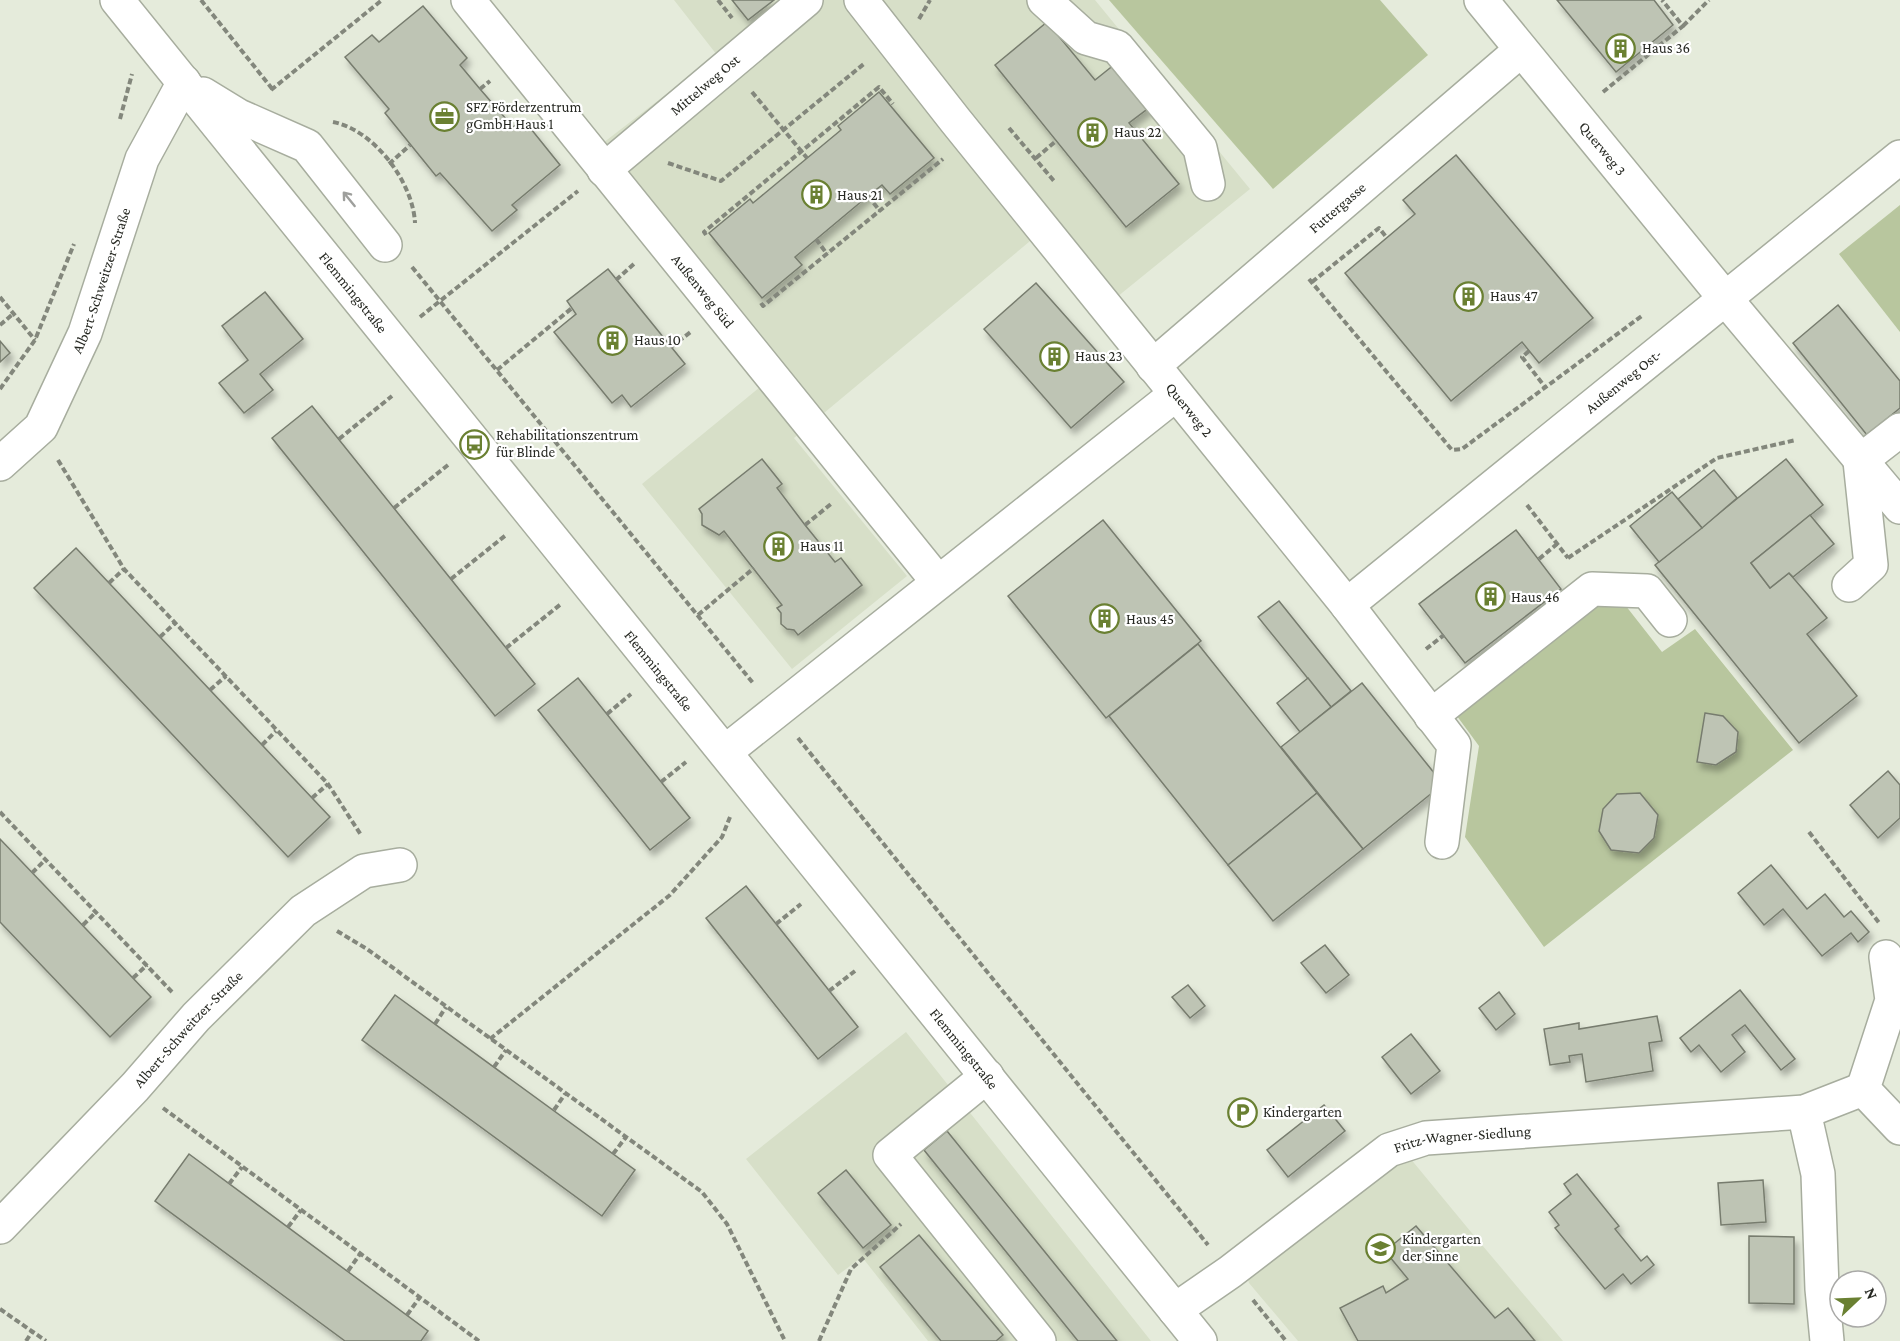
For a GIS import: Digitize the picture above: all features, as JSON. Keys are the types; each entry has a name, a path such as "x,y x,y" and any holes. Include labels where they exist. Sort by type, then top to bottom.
{"street":[{"name":"Flemmingstraße","path":"117,0 1200,1341"},
{"name":"Außenweg Süd","path":"468,0 616,160 938,582"},
{"name":"Mittelweg Ost","path":"616,160 806,0"},
{"name":"Querweg 2","path":"861,0 969,138 1347,604 1454,746 1442,842"},
{"path":"1044,0 1086,38 1117,47 1200,148 1208,184"},
{"name":"Querweg 3","path":"1481,0 1724,297 1900,507"},
{"name":"Futtergasse","path":"1153,366 1521,50"},
{"path":"184,82 239,116 307,146 385,244"},
{"name":"Albert-Schweitzer-Straße","path":"0,464 41,427 85,333 142,159 184,82"},
{"name":"Außenweg Ost-","path":"1347,604 1900,157"},
{"path":"725,752 1176,394"},
{"path":"1849,585 1871,566 1860,461 1900,430"},
{"path":"1431,716 1592,589 1647,591 1670,620"},
{"name":"Albert-Schweitzer-Straße","path":"0,1227 135,1087 196,1017 303,911 364,871 400,865"},
{"path":"1886,944 1892,1000 1863,1089 1900,1128"},
{"path":"987,1076 890,1155 1039,1341"},
{"name":"Fritz-Wagner-Siedlung","path":"1175,1310 1230,1272 1389,1150 1426,1138 1804,1112 1863,1089"},
{"path":"1804,1112 1818,1174 1822,1289 1827,1341"}],"path":[{"path":"239,116 382,0"},
{"path":"1662,0 1683,26"},
{"path":"1608,89 1683,26 1709,0"},
{"path":"119,124 143,31"},
{"path":"391,340 616,160 721,181 892,41"},
{"path":"729,64 807,158"},
{"path":"711,241 704,232 879,87 900,112"},
{"path":"756,297 764,306 969,138"},
{"path":"1036,158 1056,141"},
{"path":"389,164 410,145"},
{"path":"934,153 941,161"},
{"path":"868,196 880,211"},
{"path":"1312,282 1378,228 1387,238"},
{"path":"0,389 35,340 78,233"},
{"path":"816,239 827,254"},
{"path":"1317,289 1452,450 1462,449 1643,315"},
{"path":"0,297 35,340"},
{"path":"440,301 698,615 1286,1341"},
{"path":"497,370 572,309"},
{"path":"0,325 14,314"},
{"path":"1529,351 1522,357 1545,387"},
{"path":"339,439 419,375"},
{"path":"41,427 76,492 124,569 328,784 361,832 364,871"},
{"path":"1568,558 1717,458 1835,430"},
{"path":"394,508 475,444"},
{"path":"1504,476 1592,589"},
{"path":"451,579 532,514"},
{"path":"1539,559 1557,544"},
{"path":"698,615 754,568"},
{"path":"109,583 124,569"},
{"path":"506,648 588,583"},
{"path":"160,637 175,622"},
{"path":"1426,650 1444,635"},
{"path":"210,690 226,676"},
{"path":"262,744 277,730"},
{"path":"490,1039 670,895 722,837 746,777"},
{"path":"312,798 328,784"},
{"path":"0,812 196,1017"},
{"path":"1809,832 1886,944"},
{"path":"32,873 45,860"},
{"path":"303,911 367,949 702,1192 727,1224 785,1341"},
{"path":"83,925 96,912"},
{"path":"134,978 147,965"},
{"path":"435,1024 447,1007"},
{"path":"494,1067 506,1050"},
{"path":"135,1087 478,1341"},
{"path":"554,1110 565,1094"},
{"path":"613,1154 626,1137"},
{"path":"230,1184 242,1167"},
{"path":"819,1341 851,1269 927,1200"},
{"path":"288,1227 301,1210"},
{"path":"348,1271 360,1254"},
{"path":"407,1315 420,1297"},
{"path":"0,1309 46,1341"},
{"path":"26,1341 32,1332"}],"shaded area":[{"path":"674,0 1095,0 1250,189 1117,297 1053,222 794,438 907,576 792,669 642,484 782,369 603,143 717,55"},
{"path":"906,1032 1151,1341 928,1341 862,1257 838,1275 746,1159"},
{"name":"Kindergarten der Sinne","path":"1405,1152 1563,1341 1298,1341 1249,1283 1246,1271"}],"green space":[{"path":"1109,0 1380,0 1428,55 1273,189"},
{"path":"1900,205 1900,332 1839,254"},
{"path":"1622,601 1662,652 1695,629 1793,750 1544,947 1465,837 1479,746 1454,712 1587,603"}],"building":[{"path":"732,0 774,0 748,20"},
{"name":"Haus 36","path":"1557,0 1654,0 1673,25 1616,72"},
{"name":"SFZ Förderzentrum gGmbH Haus 1","path":"423,6 467,58 460,65 480,89 513,127 523,119 560,165 512,205 517,210 492,231 440,173 436,176 385,113 389,109 345,57 372,35 379,42"},
{"name":"Haus 22","path":"1047,22 1095,80 1115,64 1150,107 1129,123 1179,184 1126,227 995,65"},
{"name":"Haus 21","path":"879,92 934,158 890,194 882,185 868,196 795,257 802,265 762,298 709,233 750,199 753,203 841,130 838,126"},
{"name":"Haus 47","path":"1456,155 1593,318 1539,363 1522,342 1451,401 1345,273 1415,214 1403,200"},
{"name":"Haus 10","path":"608,269 685,364 631,407 622,395 612,403 554,332 576,314 567,301"},
{"name":"Haus 23","path":"1036,283 1124,382 1071,428 984,329"},
{"path":"265,292 303,339 260,374 273,390 244,413 219,383 248,360 222,326"},
{"path":"1838,305 1900,381 1900,408 1867,435 1793,343"},
{"path":"0,341 10,353 0,362"},
{"path":"312,406 535,684 495,716 272,438"},
{"name":"Haus 11","path":"762,459 782,484 777,488 805,525 835,562 841,558 862,585 798,635 794,630 787,629 781,624 781,613 777,608 782,605 724,531 719,535 702,525 702,514 699,509"},
{"path":"1786,459 1823,505 1751,563 1770,588 1789,573 1827,618 1807,634 1857,696 1799,743 1655,565"},
{"path":"1714,470 1737,498 1702,528 1678,499"},
{"path":"1672,492 1702,528 1659,562 1630,526"},
{"path":"1810,515 1834,544 1793,577 1789,573 1770,588 1751,563"},
{"name":"Haus 45","path":"1103,520 1201,641 1106,718 1008,596"},
{"name":"Haus 46","path":"1516,530 1561,589 1465,663 1419,604"},
{"path":"76,548 330,817 288,857 34,588"},
{"path":"1279,601 1351,691 1331,707 1258,617"},
{"path":"1198,644 1317,793 1228,865 1109,716"},
{"path":"578,678 690,818 650,850 538,710"},
{"path":"1308,678 1331,707 1300,732 1277,703"},
{"path":"1362,683 1443,784 1363,849 1281,747"},
{"path":"1705,713 1723,716 1738,732 1736,752 1716,765 1697,762"},
{"path":"1888,771 1900,785 1900,818 1878,838 1850,805"},
{"path":"1317,793 1363,849 1273,921 1228,865"},
{"path":"1640,793 1658,815 1654,838 1639,853 1611,850 1599,831 1603,809 1617,794"},
{"path":"0,839 151,997 110,1037 0,922"},
{"path":"1771,865 1807,909 1825,894 1844,917 1851,911 1869,932 1858,942 1851,933 1822,956 1783,909 1764,925 1738,893"},
{"path":"746,886 858,1027 818,1059 706,918"},
{"path":"1325,945 1349,975 1326,993 1301,963"},
{"path":"1188,985 1205,1006 1190,1018 1172,997"},
{"path":"1740,990 1795,1059 1781,1070 1745,1025 1732,1035 1745,1052 1721,1072 1699,1045 1691,1052 1680,1038"},
{"path":"1499,992 1515,1014 1496,1030 1479,1008"},
{"path":"395,995 635,1170 602,1216 362,1040"},
{"path":"1657,1016 1662,1041 1649,1043 1653,1071 1586,1082 1582,1054 1569,1056 1570,1062 1550,1065 1544,1029 1579,1023 1579,1029"},
{"path":"1411,1034 1440,1071 1411,1094 1382,1057"},
{"path":"1324,1105 1345,1131 1288,1177 1267,1150"},
{"path":"947,1131 1117,1341 1078,1341 924,1150"},
{"path":"189,1154 428,1331 421,1341 345,1341 155,1201"},
{"path":"846,1170 891,1225 863,1248 818,1193"},
{"path":"1577,1174 1619,1226 1615,1229 1641,1261 1647,1256 1654,1265 1631,1284 1623,1274 1605,1289 1555,1228 1559,1225 1549,1212 1571,1194 1564,1184"},
{"path":"1763,1180 1766,1222 1721,1225 1718,1183"},
{"path":"1416,1226 1495,1318 1508,1308 1535,1341 1358,1341 1340,1308 1383,1286 1386,1293 1408,1279 1385,1251"},
{"path":"919,1235 1003,1335 996,1341 941,1341 880,1267"},
{"path":"1749,1236 1794,1237 1794,1304 1749,1303"}],"place":[{"name":"Haus 36","path":"1621,48"},
{"name":"SFZ Förderzentrum gGmbH Haus 1","path":"445,116"},
{"name":"Haus 22","path":"1093,132"},
{"name":"Haus 21","path":"816,195"},
{"name":"Haus 47","path":"1469,296"},
{"name":"Haus 10","path":"613,340"},
{"name":"Haus 23","path":"1054,356"},
{"name":"Rehabilitationszentrum für Blinde","path":"475,444"},
{"name":"Haus 11","path":"779,546"},
{"name":"Haus 46","path":"1490,597"},
{"name":"Haus 45","path":"1105,619"},
{"name":"Kindergarten","path":"1242,1112"},
{"name":"Kindergarten der Sinne","path":"1381,1248"}]}
